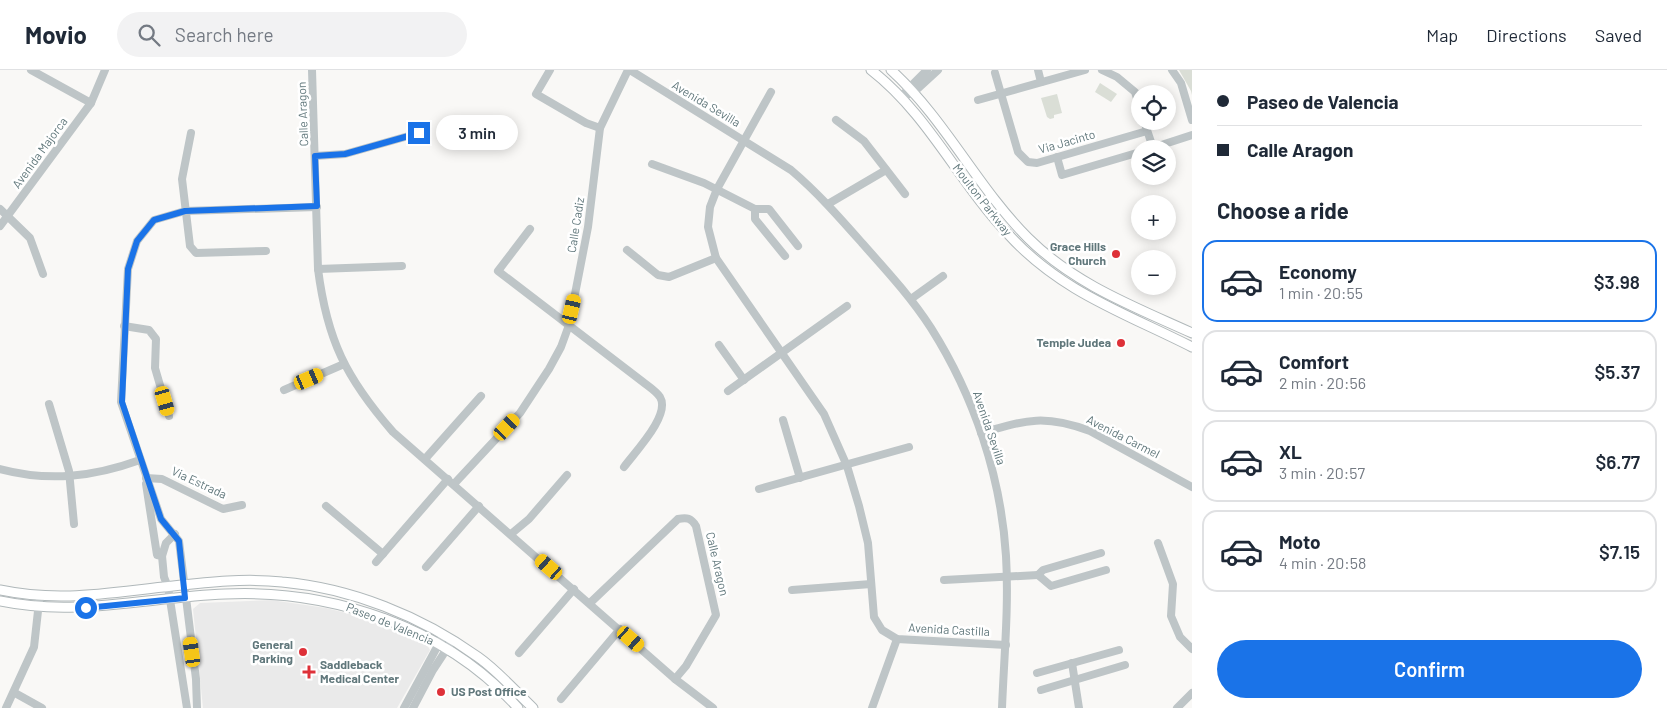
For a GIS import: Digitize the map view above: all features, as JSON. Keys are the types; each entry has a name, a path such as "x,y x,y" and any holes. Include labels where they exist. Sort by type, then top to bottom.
{"main road":[{"name":"Moulton Parkway","path":"871,70 902,97 995,219 1036,261 1085,296 1192,347"},
{"name":"Moulton Parkway","path":"891,70 912,89 998,203 1029,239 1082,280 1192,334"},
{"path":"1167,334 1170,323"},
{"name":"Paseo de Valencia","path":"0,590 40,596 79,598 183,585 259,581 327,588 408,616 441,640 478,657 534,708"},
{"name":"Paseo de Valencia","path":"0,601 39,608 100,607 225,594 274,594 351,606 441,640"},
{"name":"Paseo de Valencia","path":"450,645 518,708"}],"street":[{"path":"31,70 91,103"},
{"name":"Avenida Majorca","path":"0,226 91,103 105,70"},
{"name":"Calle Aragon","path":"312,70 318,269 326,316 344,364 369,404 393,432 675,679 714,708"},
{"path":"550,70 536,94 586,123 600,128"},
{"name":"Calle Cadiz","path":"451,482 520,412 535,392 561,346 568,325 588,227 600,128 629,70"},
{"name":"Avenida Sevilla","path":"629,70 791,170 828,204 911,299 949,359 981,434 999,502 1006,577 1006,645 1002,708"},
{"path":"912,89 927,70"},
{"path":"902,97 938,70"},
{"path":"1038,70 1041,82"},
{"path":"978,100 1085,70"},
{"path":"1102,70 1117,77 1131,89"},
{"path":"1172,70 1181,83 1192,120"},
{"name":"Via Jacinto","path":"995,73 1021,157 1034,163 1147,131"},
{"name":"Avenida Sevilla","path":"746,141 771,92"},
{"path":"836,120 864,140 905,194"},
{"path":"1147,131 1149,140"},
{"path":"191,133 182,179 190,246 196,253 266,251"},
{"name":"Calle Aragon","path":"315,156 345,154 419,133"},
{"path":"1176,140 1192,135"},
{"name":"Avenida Castilla","path":"746,141 716,189 710,208 708,227 716,258 824,414 847,466 868,543 874,616 882,630 897,638 1006,645"},
{"path":"1057,157 1062,175 1131,155"},
{"path":"652,164 716,189 755,209 769,209 798,246"},
{"path":"828,204 886,170"},
{"path":"197,708 196,679 179,541 161,519 122,402 128,269 137,241 154,220 185,211 317,206"},
{"path":"0,209 30,238 43,274"},
{"path":"755,209 756,219 785,256"},
{"path":"530,230 498,271 661,398 662,409 658,423 624,467"},
{"path":"627,250 658,274 669,277 716,258"},
{"path":"318,269 402,266"},
{"path":"911,299 943,276"},
{"path":"728,391 847,306"},
{"path":"124,326 149,330 156,339 155,368 169,416"},
{"path":"719,345 744,380"},
{"path":"284,390 344,364"},
{"path":"425,459 482,396"},
{"path":"49,404 70,477 74,524"},
{"name":"Avenida Carmel","path":"981,434 1020,422 1040,419 1074,425 1090,431 1192,486"},
{"path":"783,420 800,478"},
{"path":"760,488 910,448"},
{"path":"0,469 34,476 70,477 100,473 140,460"},
{"path":"511,534 529,519 567,475"},
{"path":"146,478 146,496 156,549 158,554 162,556"},
{"name":"Via Estrada","path":"146,478 162,479 223,509 242,505"},
{"path":"376,562 451,482"},
{"path":"326,506 383,554"},
{"path":"426,567 479,506"},
{"name":"Calle Aragon","path":"590,603 678,519 685,517 692,520 696,526 716,615 686,666 675,679"},
{"path":"175,534 166,543 162,556 187,708"},
{"path":"1158,543 1173,584 1171,616 1180,637 1192,649"},
{"path":"944,580 1038,575 1043,570 1101,553"},
{"path":"1038,575 1051,586 1106,570"},
{"path":"792,590 871,584"},
{"path":"519,653 574,589"},
{"path":"6,708 15,693 34,647 40,596"},
{"path":"561,699 620,629"},
{"path":"872,708 897,638"},
{"path":"404,708 441,640"},
{"path":"413,708 433,670 450,645"},
{"path":"1037,673 1119,650"},
{"path":"1072,663 1079,708"},
{"path":"1041,690 1125,666"},
{"path":"15,693 42,708"},
{"path":"1177,708 1192,694"}],"shaded area":[{"path":"1179,70 1192,70 1192,95 1191,91"},
{"path":"1100,83 1117,94 1111,102 1095,92"},
{"path":"1057,94 1062,113 1054,115 1054,118 1050,119 1047,117 1041,98"},
{"name":"Saddleback Medical Center","path":"271,600 326,608 354,615 408,636 427,645 430,650 397,708 203,708 193,609 200,603"}],"place":[{"name":"Grace Hills Church","path":"1116,254"},
{"name":"Temple Judea","path":"1121,343"},
{"name":"General Parking","path":"303,652"},
{"name":"Saddleback Medical Center","path":"309,672"},
{"name":"US Post Office","path":"441,692"}],"route":[{"path":"86,608 185,598 179,541 161,519 126,421 122,402 121,386 128,269 137,241 154,220 185,211 317,206 315,156 345,154 419,133"}]}
